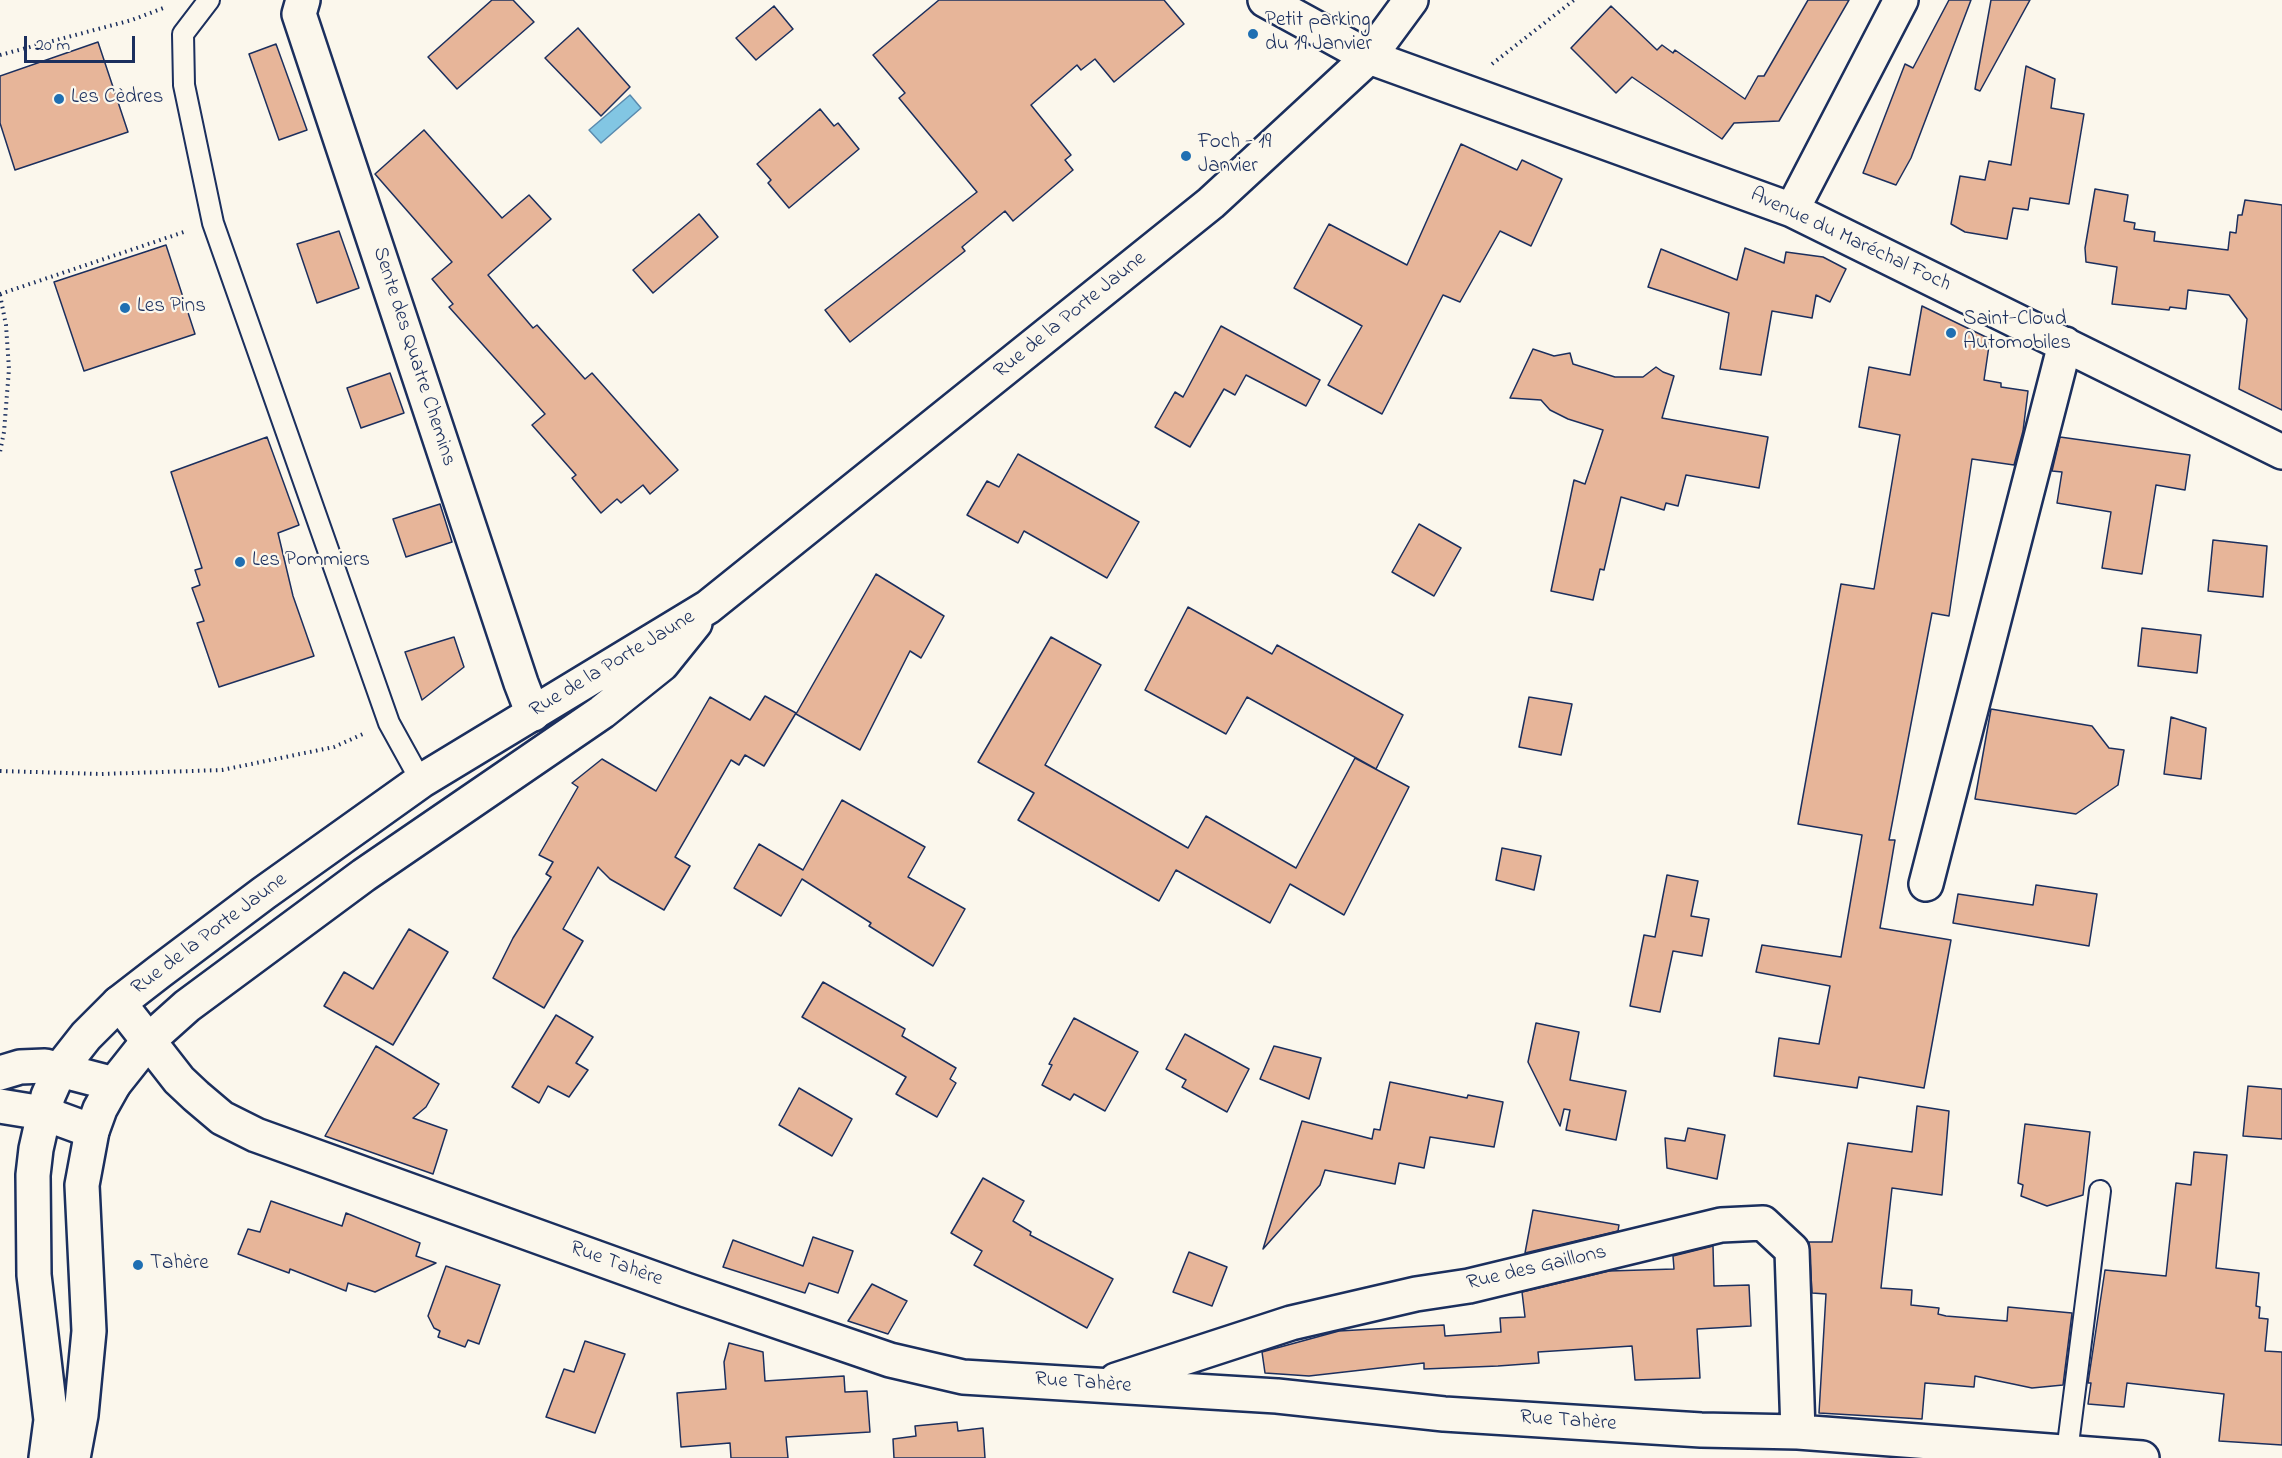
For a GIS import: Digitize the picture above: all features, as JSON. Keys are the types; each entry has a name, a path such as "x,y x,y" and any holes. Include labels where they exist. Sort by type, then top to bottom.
{"street":[{"name":"Sente des Quatre Chemins","path":"303,0 299,14 533,714"},
{"name":"Avenue du Maréchal Foch","path":"1264,0 1369,57 1792,210 2282,452"},
{"name":"Rue de la Porte Jaune","path":"46,1458 51,1420 34,1275 33,1175 43,1113 60,1069 86,1036 119,1003 264,893 421,781 708,607 1211,203 1369,57 1411,0"},
{"path":"1792,210 1901,0"},
{"path":"1926,884 2065,344"},
{"name":"Rue de la Porte Jaune","path":"73,1458 81,1415 89,1331 82,1185 92,1131 100,1109 114,1084 149,1040 187,1005 364,875 602,712 662,664 708,607"},
{"name":"Rue Tahère","path":"119,1003 179,1080 195,1096 222,1118 256,1135 686,1290 890,1359 963,1377 1277,1396 1444,1414 1701,1430 1798,1432 2142,1458"},
{"path":"0,1073 20,1067 45,1066 114,1084"},
{"path":"0,1106 43,1113 92,1131"},
{"name":"Rue des Gaillons","path":"1100,1385 1302,1320 1416,1294 1469,1286 1721,1225 1763,1223 1792,1250 1798,1432"}],"lane":[{"path":"208,2 183,34 184,86 213,223 389,723 421,781"},
{"path":"2067,1452 2100,1191"}],"path":[{"path":"1467,93 1487,68 1574,0"},
{"path":"0,55 132,20 165,7 208,2"},
{"path":"0,452 4,432 9,369 6,325 0,295 213,223"},
{"path":"0,771 101,774 222,770 334,747 389,723"}],"water":[{"path":"630,95 641,108 601,143 589,130"}],"building":[{"path":"492,0 513,0 534,22 457,89 428,57"},
{"path":"939,0 1164,0 1184,24 1114,82 1095,59 1081,70 1077,65 1031,105 1071,155 1065,160 1073,170 1013,221 1005,211 962,247 965,251 850,342 825,310 977,192 899,98 905,93 873,55"},
{"path":"1808,0 1849,0 1779,121 1734,123 1722,139 1632,77 1616,93 1571,48 1611,6 1657,50 1662,45 1673,53 1675,50 1745,99 1758,76 1764,76"},
{"path":"1949,0 1971,0 1911,158 1896,185 1863,173 1905,64 1913,68"},
{"path":"1991,0 2030,0 1980,91 1975,89"},
{"path":"774,6 793,29 756,60 736,38"},
{"path":"578,28 630,87 601,116 545,58"},
{"name":"Les Cèdres","path":"98,42 128,132 15,170 0,123 0,76"},
{"path":"276,44 307,130 279,140 249,54"},
{"path":"2026,66 2055,79 2051,108 2084,114 2069,204 2030,198 2028,210 2013,208 2007,239 1965,232 1951,224 1960,176 1985,180 1989,161 2011,165"},
{"path":"820,109 834,126 838,123 859,149 789,208 768,183 771,180 757,164"},
{"path":"424,130 502,218 529,195 551,219 488,275 533,328 537,325 585,379 592,373 678,470 650,494 643,485 621,503 617,499 601,513 572,478 576,475 532,425 545,414 449,307 453,304 432,279 452,262 375,174"},
{"path":"1461,144 1517,170 1522,160 1562,179 1531,246 1500,231 1460,302 1443,295 1382,414 1328,385 1362,326 1294,288 1329,224 1407,265"},
{"path":"2095,189 2128,195 2124,221 2135,223 2134,229 2155,232 2154,241 2228,250 2230,232 2236,233 2238,215 2242,215 2245,200 2282,205 2282,410 2239,389 2247,319 2229,295 2188,290 2186,309 2170,307 2169,310 2112,304 2117,267 2086,262 2085,248"},
{"path":"699,214 718,237 653,293 633,270"},
{"path":"339,231 359,288 317,303 297,244"},
{"name":"Les Pins","path":"166,245 195,334 84,371 54,282"},
{"path":"1745,248 1784,263 1786,252 1823,257 1846,269 1830,302 1816,295 1812,318 1772,311 1761,375 1720,369 1729,313 1648,287 1661,249 1737,280"},
{"path":"1922,306 1990,339 1984,380 2001,383 2001,387 2028,391 2023,431 2014,465 1972,459 1949,616 1932,613 1889,840 1895,840 1880,928 1951,940 1924,1088 1859,1077 1857,1088 1774,1076 1779,1038 1819,1044 1830,986 1756,972 1762,945 1841,957 1862,835 1798,824 1841,584 1874,589 1900,435 1859,427 1869,367 1910,375"},
{"path":"1221,326 1320,380 1306,406 1246,375 1235,395 1224,389 1190,447 1155,427 1175,392 1183,397"},
{"path":"1533,349 1554,356 1570,353 1573,364 1615,377 1643,377 1656,367 1674,376 1662,418 1768,437 1759,488 1686,475 1678,506 1666,503 1664,510 1621,497 1604,570 1600,569 1593,600 1551,591 1574,480 1585,484 1603,430 1568,419 1550,410 1541,400 1510,398"},
{"path":"390,373 404,413 361,428 347,388"},
{"name":"Les Pommiers","path":"267,437 299,525 278,533 293,596 314,656 219,687 197,623 204,621 192,588 200,585 195,570 202,568 171,472"},
{"path":"2060,437 2190,455 2185,490 2156,485 2142,574 2102,568 2111,512 2057,503 2062,472 2052,471"},
{"path":"1018,454 1139,522 1107,578 1024,531 1018,543 967,515 987,481 999,487"},
{"path":"440,504 452,542 406,557 393,519"},
{"path":"1419,524 1461,548 1434,596 1392,572"},
{"path":"2213,540 2267,546 2263,597 2208,591"},
{"path":"876,574 944,616 921,658 910,651 860,750 796,714"},
{"path":"1188,607 1272,654 1277,645 1403,715 1376,769 1247,697 1226,734 1145,690"},
{"path":"2142,628 2201,635 2197,673 2138,666"},
{"path":"454,637 464,667 422,700 405,652"},
{"path":"1051,637 1101,665 1045,765 1188,848 1206,816 1296,868 1355,758 1409,787 1344,915 1290,884 1270,923 1176,870 1159,901 1018,820 1034,793 978,762"},
{"path":"765,696 796,713 764,766 745,755 739,765 731,760 675,857 690,866 664,910 610,879 598,867 563,929 583,941 544,1008 493,978 513,938 551,877 546,874 553,862 539,855 578,787 572,783 602,759 656,791 710,697 750,720"},
{"path":"1529,697 1572,704 1561,755 1519,747"},
{"path":"1991,709 2092,726 2109,748 2124,750 2118,785 2076,814 1975,799"},
{"path":"2171,717 2206,728 2201,779 2164,774"},
{"path":"842,800 925,847 908,877 965,909 933,966 869,926 871,923 802,879 781,916 734,888 759,844 803,870"},
{"path":"1502,848 1541,856 1534,890 1496,880"},
{"path":"1667,875 1698,881 1691,916 1709,919 1702,956 1673,951 1660,1012 1630,1006 1644,935 1655,937"},
{"path":"2036,885 2097,894 2089,946 1953,923 1958,894 2033,905"},
{"path":"409,929 448,952 393,1045 324,1006 344,972 373,989"},
{"path":"823,982 905,1029 902,1036 956,1068 950,1079 956,1083 937,1117 896,1094 906,1077 802,1017"},
{"path":"556,1015 593,1037 576,1063 588,1070 569,1097 548,1086 539,1103 512,1087"},
{"path":"1074,1018 1138,1052 1105,1111 1074,1094 1070,1100 1042,1085 1052,1065 1049,1064"},
{"path":"1536,1023 1579,1032 1570,1080 1626,1091 1616,1140 1566,1130 1570,1110 1564,1109 1560,1126 1528,1062"},
{"path":"1185,1034 1249,1069 1227,1112 1182,1087 1186,1080 1166,1069"},
{"path":"376,1046 439,1084 426,1107 413,1118 447,1130 433,1174 325,1136"},
{"path":"1274,1046 1321,1058 1309,1099 1260,1079"},
{"path":"1390,1082 1467,1098 1468,1095 1503,1102 1494,1147 1430,1137 1424,1168 1399,1163 1395,1184 1325,1170 1320,1185 1263,1249 1302,1121 1372,1139 1374,1129 1380,1130"},
{"path":"2248,1086 2282,1089 2282,1139 2243,1136"},
{"path":"799,1088 852,1119 832,1156 779,1125"},
{"path":"1917,1106 1949,1111 1942,1195 1892,1188 1881,1288 1912,1290 1911,1305 1939,1308 1938,1314 1946,1316 2007,1321 2008,1307 2072,1313 2063,1385 2032,1388 1975,1376 1974,1387 1925,1383 1922,1419 1819,1413 1826,1294 1812,1293 1809,1242 1832,1242 1848,1143 1912,1152"},
{"path":"2025,1124 2090,1132 2083,1195 2047,1206 2021,1196 2023,1185 2018,1183"},
{"path":"1688,1128 1725,1135 1717,1179 1667,1168 1665,1138 1685,1141"},
{"path":"2194,1152 2227,1155 2216,1268 2259,1273 2256,1306 2260,1307 2259,1318 2268,1319 2265,1351 2282,1352 2282,1445 2219,1441 2224,1394 2127,1383 2124,1407 2088,1404 2091,1383 2088,1383 2105,1270 2166,1276 2176,1183 2191,1185"},
{"path":"983,1178 1024,1201 1013,1221 1031,1232 1030,1235 1113,1279 1087,1328 974,1265 982,1251 951,1233"},
{"path":"271,1201 342,1226 346,1213 420,1243 416,1256 436,1263 375,1292 348,1283 346,1291 290,1269 289,1273 238,1254 248,1229 260,1232"},
{"path":"1533,1210 1619,1225 1618,1231 1525,1253"},
{"path":"813,1237 853,1251 838,1293 809,1283 805,1293 723,1267 733,1240 803,1266"},
{"path":"1713,1246 1714,1286 1749,1285 1751,1326 1697,1329 1700,1378 1635,1380 1632,1346 1538,1352 1539,1363 1424,1369 1424,1363 1309,1376 1265,1373 1262,1352 1339,1331 1444,1325 1445,1336 1501,1332 1500,1318 1525,1317 1522,1292 1609,1271 1674,1269 1673,1256"},
{"path":"1189,1252 1227,1267 1212,1306 1173,1292"},
{"path":"446,1266 500,1285 479,1344 468,1340 465,1347 438,1337 440,1331 434,1328 428,1316"},
{"path":"872,1284 907,1301 888,1334 848,1321"},
{"path":"585,1341 625,1354 595,1433 546,1417 564,1369 574,1372"},
{"path":"729,1343 763,1352 765,1381 844,1376 845,1392 867,1391 870,1432 786,1437 788,1458 731,1458 730,1443 681,1447 677,1393 726,1389 724,1362"},
{"path":"957,1422 958,1431 983,1428 985,1458 894,1458 893,1439 916,1436 915,1426"}],"place":[{"name":"Petit parking du 19 Janvier","path":"1253,34"},
{"name":"Les Cèdres","path":"59,99"},
{"name":"Foch - 19 Janvier","path":"1186,156"},
{"name":"Les Pins","path":"125,308"},
{"name":"Saint-Cloud Automobiles","path":"1951,333"},
{"name":"Les Pommiers","path":"240,562"},
{"name":"Tahère","path":"138,1265"}]}
